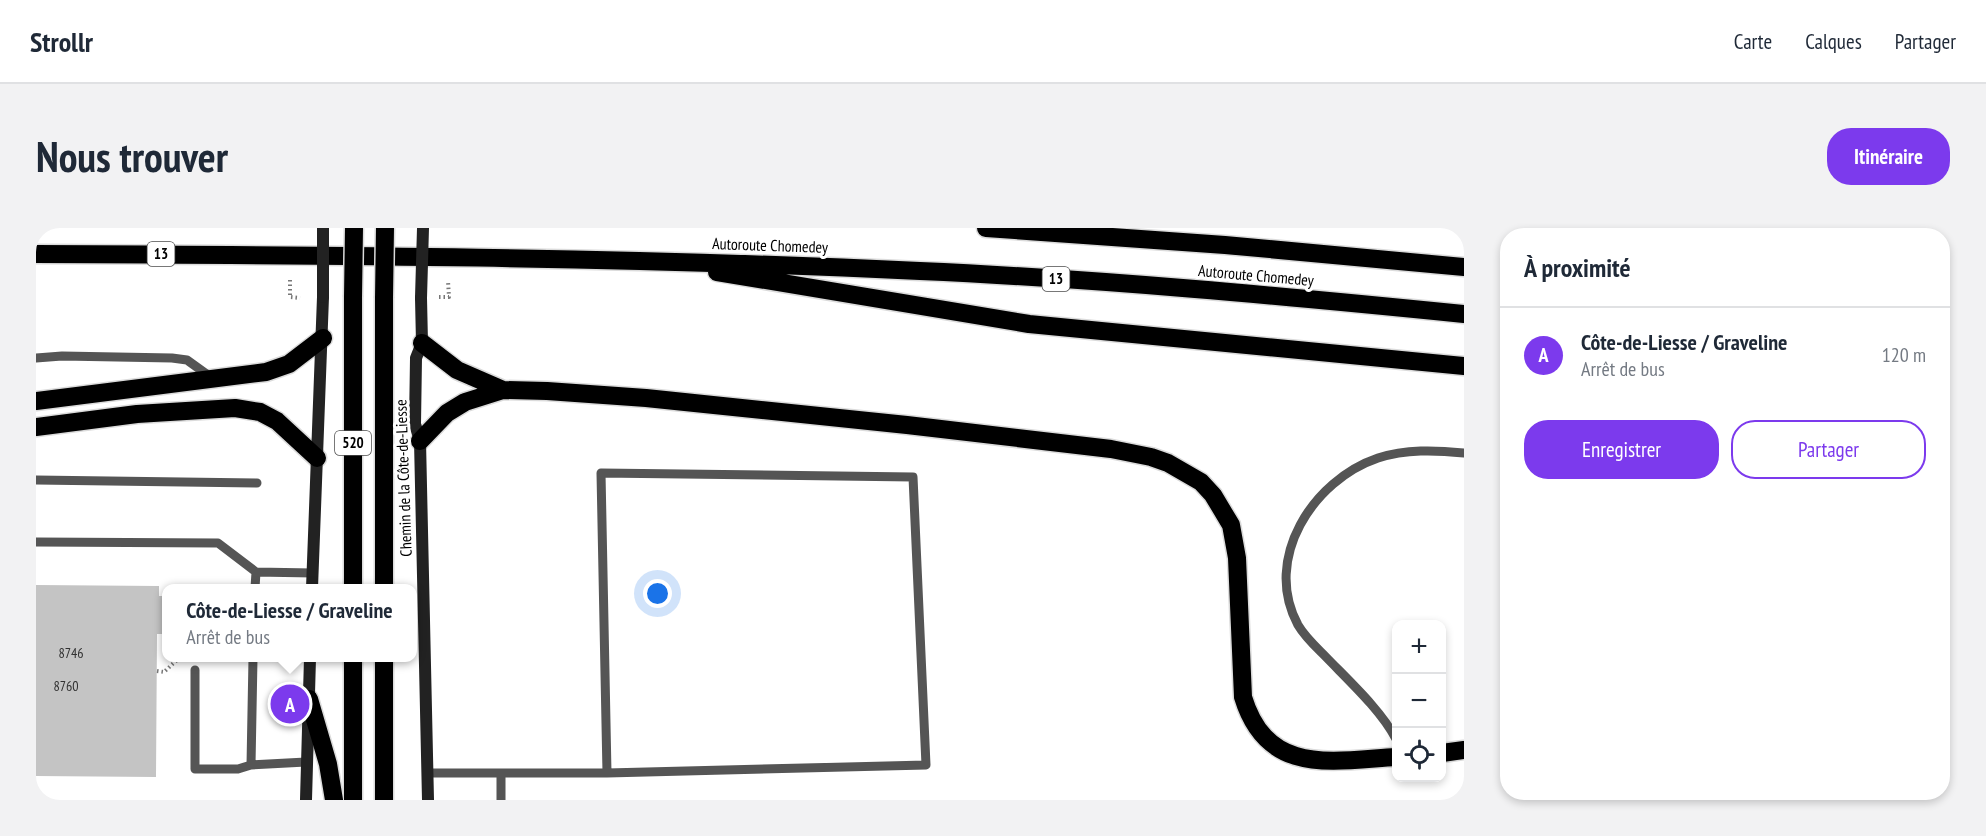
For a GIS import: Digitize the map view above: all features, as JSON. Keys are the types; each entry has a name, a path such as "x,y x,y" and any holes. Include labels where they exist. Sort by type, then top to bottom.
{"highway":[{"name":"520","path":"353,584 354,228"},
{"name":"520","path":"384,584 385,228"},
{"name":"Autoroute Chomedey","path":"986,228 1237,246 1464,267"},
{"name":"Autoroute Chomedey","path":"36,254 343,255 647,260 923,271 1201,289 1464,314"},
{"path":"647,260 1029,324 1464,366"},
{"path":"36,402 256,374 288,364 323,338"},
{"path":"422,343 457,370 503,390"},
{"path":"420,441 453,409 465,402 503,390 547,391 646,398 907,425 1132,452 1168,463 1201,482 1213,495 1231,525 1237,558 1243,697 1247,712 1256,727 1267,741 1294,757 1322,761 1392,757"},
{"path":"36,427 137,414 235,408 260,412 277,421 317,458"},
{"path":"353,662 353,800"},
{"path":"384,662 384,800"},
{"path":"309,699 328,764 334,800"},
{"path":"1446,752 1464,750"},
{"path":"1446,759 1464,760"}],"main road":[{"path":"312,584 323,338 323,228"},
{"name":"Chemin de la Côte-de-Liesse","path":"423,228 422,343 416,358 415,424 420,441 428,800"},
{"path":"306,800 310,662"}],"lane":[{"path":"36,358 62,356 172,358 188,360 214,379"},
{"path":"1392,732 1385,721 1300,628 1288,598 1289,554 1300,524 1310,508 1321,494 1348,472 1379,458 1400,453 1438,450 1464,453"},
{"path":"428,773 607,773 927,765 913,477 601,473 607,773"},
{"path":"36,480 257,483"},
{"path":"36,542 218,543 256,572 313,573"},
{"path":"255,584 256,572"},
{"path":"251,765 253,662"},
{"path":"195,670 195,769 238,769 251,765 306,762"},
{"path":"501,774 501,800"}],"path":[{"path":"290,280 290,297 300,298"},
{"path":"439,297 448,297 448,281"},
{"path":"157,671 164,672 173,664 179,669"}],"building":[{"path":"36,585 159,586 159,596 162,596 162,634 157,634 156,777 36,776"}],"place":[{"name":"Côte-de-Liesse / Graveline","path":"290,704"}]}
